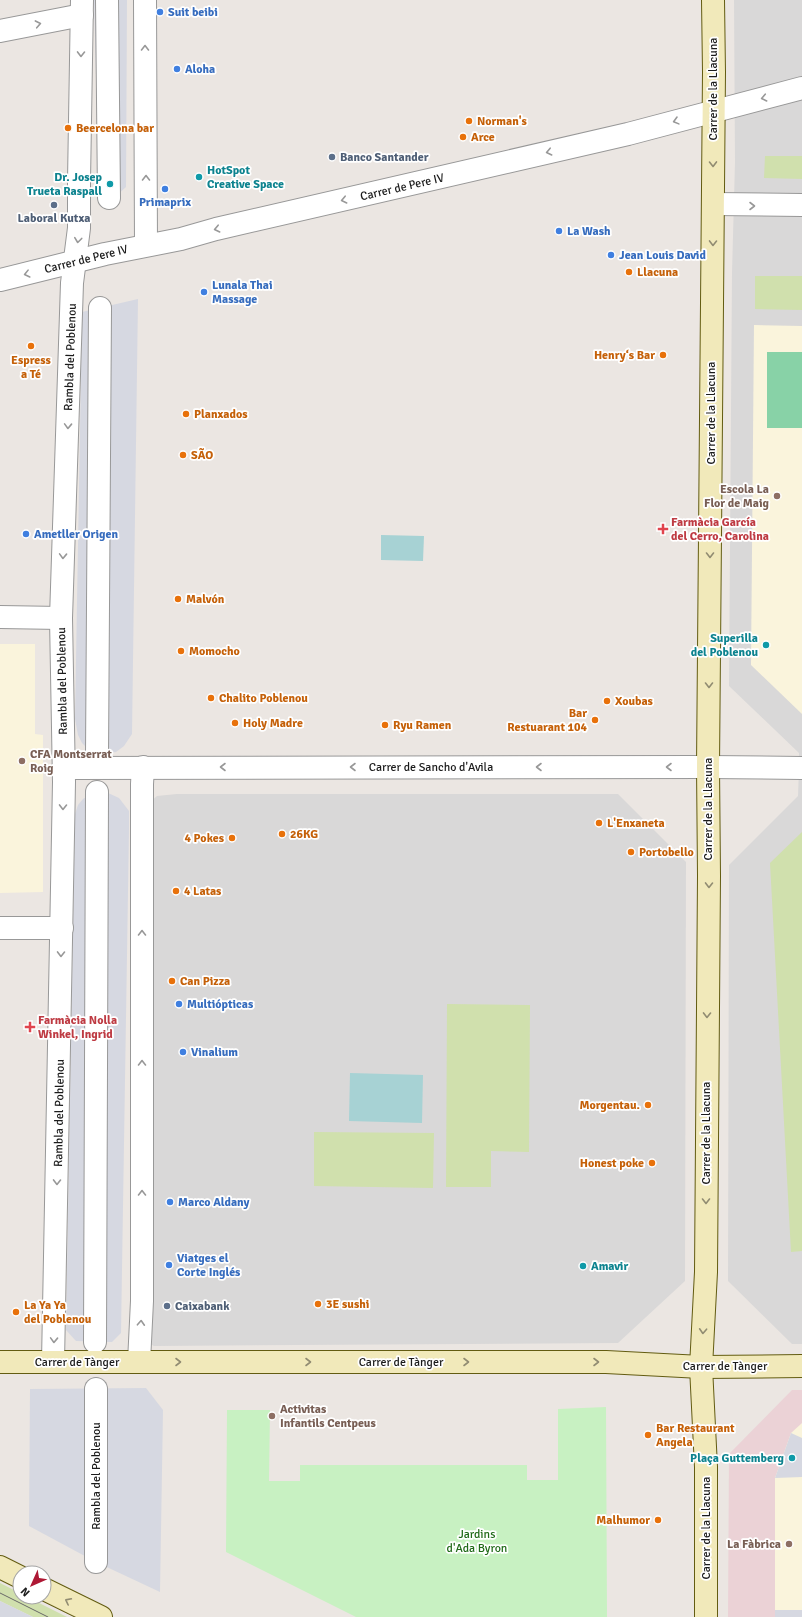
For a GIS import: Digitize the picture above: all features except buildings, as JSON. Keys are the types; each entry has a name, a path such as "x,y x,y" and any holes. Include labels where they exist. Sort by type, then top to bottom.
{"street":[{"path":"107,0 109,198"},
{"path":"145,0 146,245"},
{"name":"Carrer de la Llacuna","path":"706,1617 706,1466 701,1366 706,1272 713,0"},
{"path":"0,31 82,7"},
{"name":"Rambla del Poblenou","path":"53,1362 64,768 61,618 72,283 79,228 82,7"},
{"name":"Carrer de Pere IV","path":"0,280 620,136 802,88"},
{"path":"713,204 802,205"},
{"path":"97,754 100,308"},
{"path":"0,617 61,618"},
{"path":"139,1362 142,1301 143,767"},
{"name":"Carrer de Sancho d'Avila","path":"64,768 801,768"},
{"path":"95,1342 97,792"},
{"path":"0,928 62,928"},
{"name":"Carrer de Tànger","path":"0,1362 606,1362 701,1366 802,1366"},
{"name":"Rambla del Poblenou","path":"96,1389 96,1562"},
{"path":"0,1567 12,1573"},
{"path":"52,1593 101,1617"}],"shaded area":[{"path":"94,0 127,0 126,187 117,195 99,187"},
{"name":"Superilla del Poblenou","path":"734,0 802,0 802,1344 792,1344 728,1281 729,865 798,796 799,768 799,753 729,686 732,273 735,162"},
{"path":"138,299 132,734 124,746 116,752 97,754 89,750 82,743 78,735 75,719 82,312"},
{"name":"Escola La Flor de Maig","path":"754,325 802,326 802,714 751,665"},
{"name":"CFA Montserrat Roig","path":"0,644 35,644 35,734 43,735 43,892 0,893"},
{"path":"106,792 119,798 129,811 121,1333 112,1342 76,1341 66,1330 75,814 78,805 83,799 91,794"},
{"path":"177,794 618,794 686,862 685,1281 618,1343 154,1346 144,1341 147,805 157,796"},
{"path":"146,1388 163,1410 160,1592 96,1562 29,1526 30,1389"},
{"path":"792,1390 802,1390 802,1617 728,1617 729,1454"},
{"name":"La Fàbrica","path":"802,1423 802,1617 775,1617 775,1478 791,1433"},
{"name":"Plaça Guttemberg","path":"791,1433 802,1438 802,1477 775,1478"},
{"path":"0,1601 33,1617 0,1617"},
{"path":"775,1610 802,1610 802,1617 775,1617"}],"green space":[{"path":"765,156 802,156 802,179 764,178"},
{"path":"755,276 802,276 802,310 755,309"},
{"path":"767,352 802,352 802,428 767,428"},
{"path":"802,832 802,1251 791,1252 770,863"},
{"path":"447,1004 530,1005 529,1152 491,1151 491,1187 446,1187"},
{"path":"314,1132 434,1133 433,1188 314,1186"},
{"name":"Jardins d'Ada Byron","path":"606,1407 607,1617 356,1617 226,1552 227,1410 270,1410 269,1481 300,1481 300,1465 527,1465 527,1480 558,1480 558,1409"},
{"path":"0,1583 12,1589 12,1605 43,1605 67,1617 33,1617 0,1601"}],"water":[{"path":"381,535 424,536 423,561 381,560"},
{"path":"350,1073 423,1075 422,1123 349,1121"}],"tram line":[{"path":"0,1593 48,1617"}],"place":[{"name":"Suit beibi","path":"160,12"},
{"name":"Aloha","path":"177,69"},
{"name":"Norman's","path":"469,121"},
{"name":"Beercelona bar","path":"68,128"},
{"name":"Arce","path":"463,137"},
{"name":"Banco Santander","path":"332,157"},
{"name":"HotSpot Creative Space","path":"199,177"},
{"name":"Dr. Josep Trueta Raspall","path":"110,184"},
{"name":"Primaprix","path":"165,189"},
{"name":"Laboral Kutxa","path":"54,205"},
{"name":"La Wash","path":"559,231"},
{"name":"Jean Louis David","path":"611,255"},
{"name":"Llacuna","path":"629,272"},
{"name":"Lunala Thai Massage","path":"204,292"},
{"name":"Espress a Té","path":"31,346"},
{"name":"Henry‘s Bar","path":"663,355"},
{"name":"Planxados","path":"186,414"},
{"name":"SÃO","path":"183,455"},
{"name":"Escola La Flor de Maig","path":"777,496"},
{"name":"Farmàcia García del Cerro, Carolina","path":"663,529"},
{"name":"Ametller Origen","path":"26,534"},
{"name":"Malvón","path":"178,599"},
{"name":"Superilla del Poblenou","path":"766,645"},
{"name":"Momocho","path":"181,651"},
{"name":"Chalito Poblenou","path":"211,698"},
{"name":"Xoubas","path":"607,701"},
{"name":"Bar Restuarant 104","path":"595,720"},
{"name":"Holy Madre","path":"235,723"},
{"name":"Ryu Ramen","path":"385,725"},
{"name":"CFA Montserrat Roig","path":"22,761"},
{"name":"L'Enxaneta","path":"599,823"},
{"name":"26KG","path":"282,834"},
{"name":"4 Pokes","path":"232,838"},
{"name":"Portobello","path":"631,852"},
{"name":"4 Latas","path":"176,891"},
{"name":"Can Pizza","path":"172,981"},
{"name":"Multiópticas","path":"179,1004"},
{"name":"Farmàcia Nolla Winkel, Ingrid","path":"30,1027"},
{"name":"Vinalium","path":"183,1052"},
{"name":"Morgentau.","path":"648,1105"},
{"name":"Honest poke","path":"652,1163"},
{"name":"Marco Aldany","path":"170,1202"},
{"name":"Viatges el Corte Inglés","path":"169,1265"},
{"name":"Amavir","path":"583,1266"},
{"name":"3E sushi","path":"318,1304"},
{"name":"Caixabank","path":"167,1306"},
{"name":"La Ya Ya del Poblenou","path":"16,1312"},
{"name":"Activitas Infantils Centpeus","path":"272,1416"},
{"name":"Bar Restaurant Angela","path":"648,1435"},
{"name":"Plaça Guttemberg","path":"792,1458"},
{"name":"Malhumor","path":"658,1520"},
{"name":"La Fàbrica","path":"789,1544"}]}
